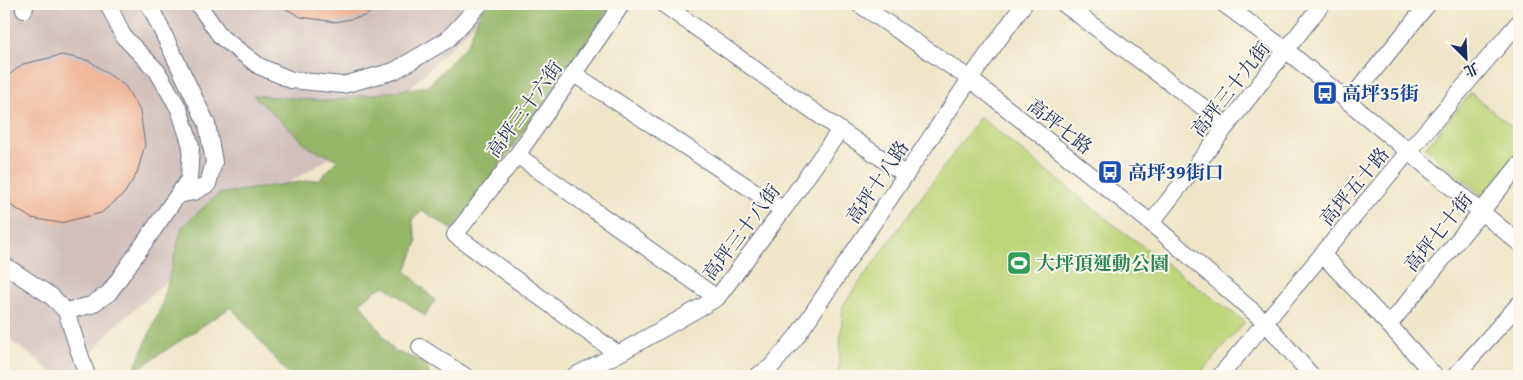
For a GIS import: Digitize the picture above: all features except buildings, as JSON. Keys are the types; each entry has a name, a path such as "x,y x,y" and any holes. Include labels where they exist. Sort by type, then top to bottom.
{"street":[{"path":"66,312 91,305 109,293 189,179 191,146 179,109 156,71 123,36 108,4"},
{"path":"149,4 207,124 214,162 208,184 194,192 178,195"},
{"path":"198,4 221,37 260,66 291,80 342,85 394,71 447,40 480,4"},
{"name":"高坪三十六街","path":"618,354 455,235 517,155 622,4"},
{"path":"663,4 906,175"},
{"name":"高坪七路","path":"859,4 970,79 1151,223 1265,322 1312,376"},
{"name":"高坪十八路","path":"757,376 771,367 797,336 970,79 1024,4"},
{"path":"1064,4 1227,125"},
{"path":"1224,4 1286,50 1349,101 1519,243"},
{"name":"高坪三十九街","path":"1151,223 1322,4"},
{"path":"1349,101 1428,4"},
{"name":"高坪五十路","path":"1220,376 1519,22"},
{"path":"574,74 783,210"},
{"name":"高坪三十八街","path":"574,376 618,354 716,298 783,210 840,130"},
{"path":"517,155 716,298"},
{"name":"高坪七十街","path":"1389,325 1519,165"},
{"path":"1322,254 1435,376"},
{"path":"4,265 51,296 66,312 87,376"},
{"path":"1455,376 1519,304"},
{"path":"420,347 465,376"}],"shaded area":[{"path":"4,4 494,4 356,142 259,201 114,327 73,376 57,376 4,335"}],"green space":[{"path":"484,4 612,4 453,230 423,211 412,219 417,242 406,271 435,300 425,316 385,286 376,290 360,303 394,351 425,362 430,376 290,376 231,307 133,372 162,305 182,227 218,194 320,179 338,160 310,148 253,95 328,101 428,86 467,45"},
{"path":"1471,93 1519,133 1519,152 1483,196 1425,148"},
{"name":"大坪頂運動公園","path":"980,117 1109,221 1245,322 1198,376 838,376 843,305"}],"place":[{"name":"高坪35街","path":"1325,93"},
{"name":"高坪39街口","path":"1110,172"},
{"name":"大坪頂運動公園","path":"1019,263"}]}
